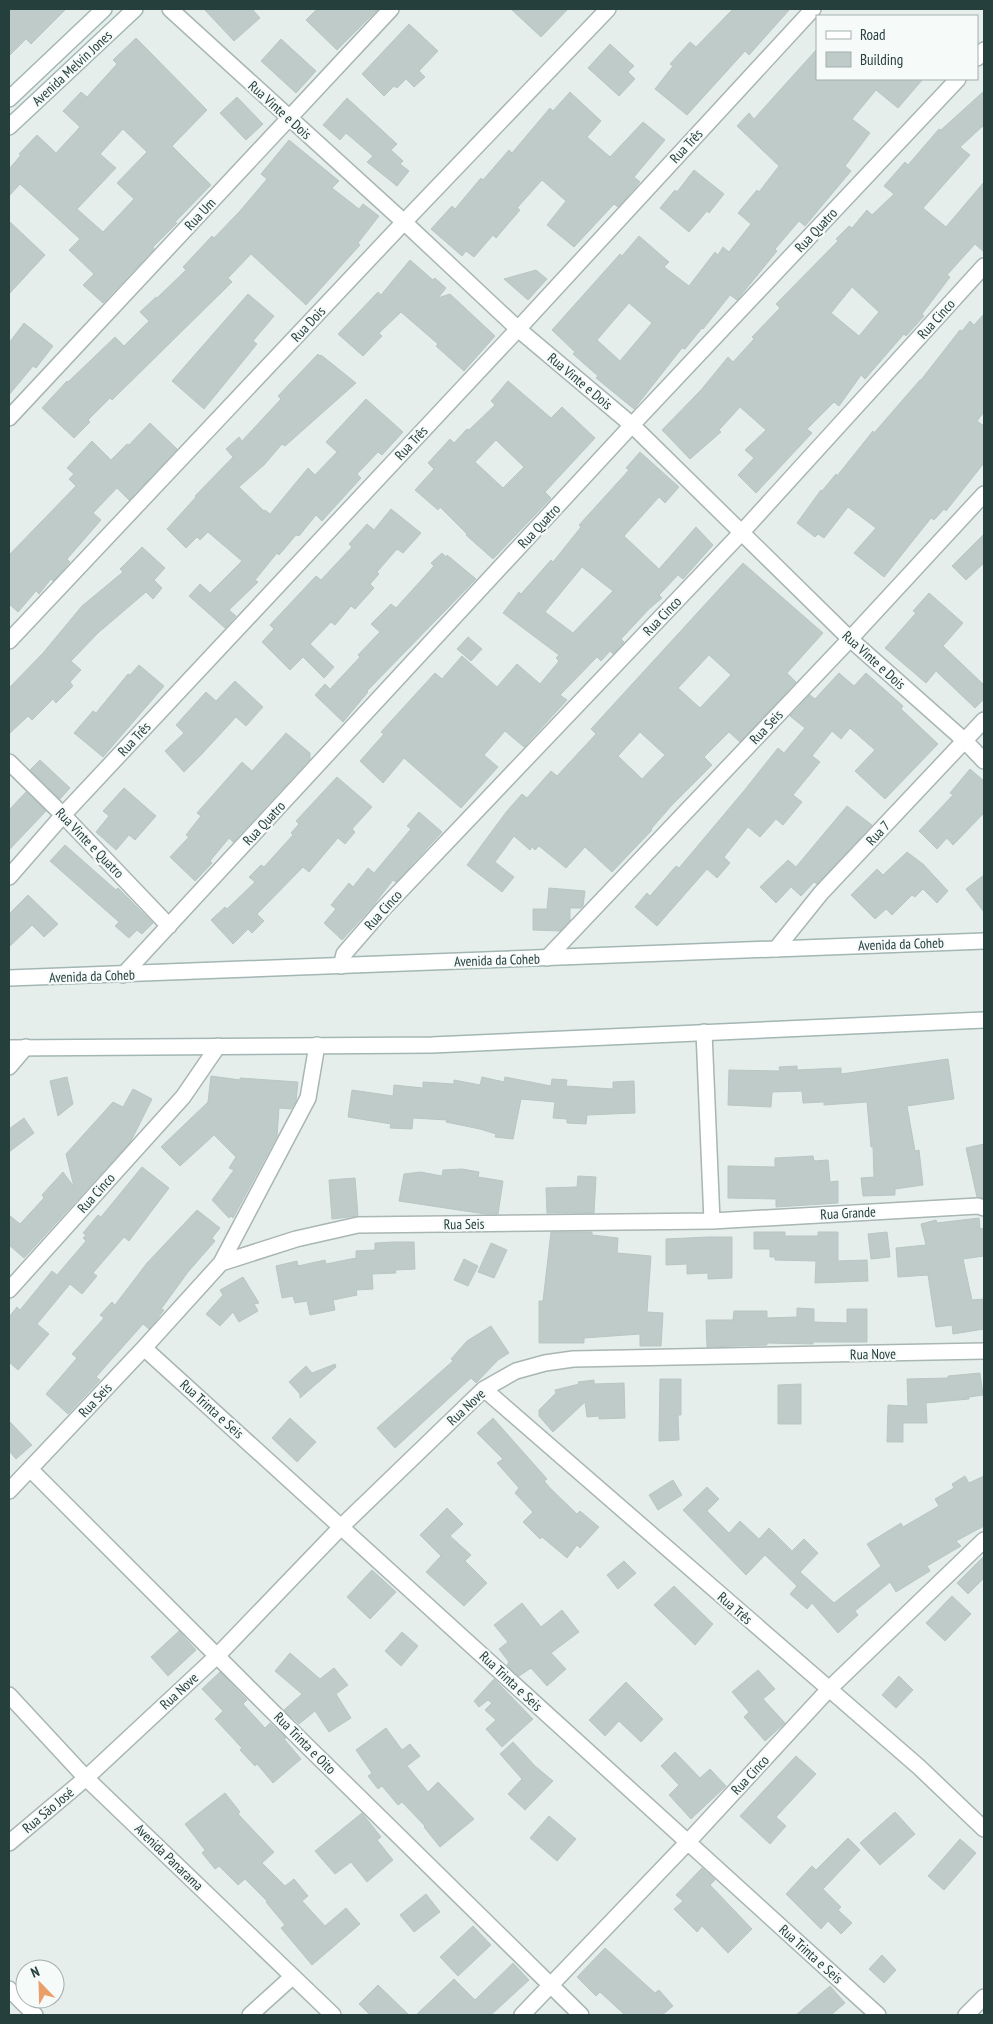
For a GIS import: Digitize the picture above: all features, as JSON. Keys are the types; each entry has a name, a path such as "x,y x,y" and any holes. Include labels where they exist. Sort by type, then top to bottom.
{"street":[{"name":"Avenida Melvin Jones","path":"9,99 104,9"},
{"name":"Avenida Melvin Jones","path":"9,127 135,9"},
{"name":"Rua Vinte e Dois","path":"170,9 404,222 518,329 632,425 850,639 984,761"},
{"name":"Rua Um","path":"9,418 391,9"},
{"name":"Rua Dois","path":"9,641 404,222 608,9"},
{"name":"Rua Três","path":"9,876 63,815 518,329 813,9"},
{"name":"Rua Quatro","path":"123,975 632,425 957,80"},
{"name":"Rua Cinco","path":"340,966 344,954 384,909 742,532 984,266"},
{"name":"Rua Seis","path":"547,958 850,639 984,494"},
{"name":"Rua 7","path":"776,949 821,892 984,720"},
{"name":"Rua Vinte e Quatro","path":"9,762 63,815 169,926"},
{"name":"Avenida da Coheb","path":"9,978 984,941"},
{"path":"9,1048 432,1045 984,1020"},
{"path":"704,1032 712,1221"},
{"name":"Rua Seis","path":"10,1487 30,1469 144,1348 221,1263 308,1098 317,1045"},
{"name":"Rua Cinco","path":"9,1290 183,1097 218,1046"},
{"path":"9,1067 26,1047"},
{"name":"Rua Grande","path":"712,1221 978,1206 984,1208"},
{"name":"Rua Seis","path":"221,1263 296,1239 358,1225 712,1221"},
{"name":"Rua Trinta e Seis","path":"144,1348 878,2015"},
{"name":"Rua Nove","path":"86,1778 217,1656 342,1526 484,1389 516,1371 545,1363 573,1359 984,1352"},
{"name":"Rua Três","path":"484,1389 919,1767 984,1829"},
{"name":"Rua Trinta e Oito","path":"30,1469 496,1933 582,2015"},
{"name":"Rua Cinco","path":"522,2015 687,1843 829,1689 984,1540"},
{"name":"Avenida Panarama","path":"9,1695 86,1778 333,2015"},
{"name":"Rua São José","path":"9,1843 86,1778"},
{"path":"250,2015 292,1977"},
{"path":"9,1989 25,2012"},
{"path":"966,2015 984,1997"}],"building":[{"path":"9,9 66,9 31,44 26,39 9,56"},
{"path":"204,9 252,9 260,18 234,41"},
{"path":"317,9 378,9 337,50 306,20"},
{"path":"511,9 568,9 541,37"},
{"path":"733,9 790,9 749,55 745,51 687,115 655,89 673,66 670,64 690,42 696,47"},
{"path":"409,24 438,51 419,71 425,77 414,87 406,79 397,88 394,86 384,96 362,74"},
{"path":"136,38 207,110 172,146 211,185 175,222 177,223 153,247 154,249 103,303 83,285 94,274 69,250 80,239 20,184 9,196 9,169 21,155 19,154 37,135 56,153 80,127 63,111 81,92 87,97 117,64 113,60","holes":["123,129 147,152 117,183 134,199 103,232 77,209 116,168 100,154"]},
{"path":"281,39 316,71 296,93 261,61"},
{"path":"610,44 634,66 628,72 635,79 619,96 588,68"},
{"path":"816,50 816,80 922,80 898,108 876,90 852,119 870,133 845,166 851,171 805,226 799,221 775,249 777,251 737,300 730,295 685,349 682,348 634,409 596,378 598,376 573,354 575,352 552,330 620,254 622,256 639,236 669,262 664,267 689,286 715,252 718,255 723,247 729,252 751,224 738,213 757,190 759,192 779,166 737,126 749,113 754,119","holes":["629,303 652,323 620,361 597,340"]},
{"path":"984,91 984,125 960,147 970,155 923,208 946,227 984,182 984,252 975,244 947,275 950,277 922,314 924,316 906,336 904,334 865,379 861,375 839,406 834,402 807,429 812,433 756,493 738,475 754,458 745,450 766,430 740,407 719,430 721,432 690,459 662,430 701,390 728,357 733,362 754,339 752,337 780,308 776,304 838,241 836,239 849,226 852,228 867,210 872,215 894,194 884,186 905,162 908,165 939,129 941,130","holes":["852,287 879,312 859,336 831,313"]},
{"path":"570,92 601,121 587,137 610,157 643,122 665,140 634,177 640,182 618,207 614,204 574,247 547,225 566,201 542,180 517,208 520,210 496,238 493,235 474,257 466,251 462,256 431,229 452,206 455,209 481,178 483,180 509,150 512,153 550,108 553,111"},
{"path":"237,97 263,124 246,140 220,113"},
{"path":"347,98 397,144 391,150 403,161 400,164 409,171 397,186 367,162 373,156 346,133 340,140 323,125"},
{"path":"289,140 339,181 332,188 359,209 363,204 379,216 358,243 360,245 306,305 251,254 228,278 232,282 112,400 110,398 88,420 90,422 74,438 42,408 67,381 115,337 124,346 149,321 140,312 186,270 183,267 212,236 214,238 240,211 267,179 261,174"},
{"path":"694,170 724,194 709,213 707,211 689,232 660,208 675,190 677,192"},
{"path":"9,221 45,255 9,294"},
{"path":"410,260 433,280 435,278 446,288 438,298 450,294 495,336 464,371 436,346 438,344 401,312 379,333 382,336 363,356 338,334 378,292 381,295"},
{"path":"536,270 547,279 528,300 504,279"},
{"path":"248,294 274,316 253,341 257,344 204,409 172,381"},
{"path":"984,314 984,412 977,421 984,426 984,463 946,511 944,509 934,520 931,518 884,577 854,553 876,528 848,507 824,538 818,534 815,537 797,523 821,490 836,474 837,476 873,431 874,433 921,380 960,330 962,331 970,321 974,325"},
{"path":"24,323 53,346 36,368 33,366 9,395 9,343"},
{"path":"318,354 356,383 285,446 282,444 264,465 239,487 264,511 270,514 308,468 315,475 337,452 326,442 366,399 403,432 382,455 378,452 357,474 361,478 322,521 316,515 299,536 296,535 279,555 277,553 255,580 258,582 229,610 236,616 225,628 189,596 200,584 210,593 242,561 208,532 200,540 197,537 186,548 167,529 195,496 233,457 226,449 239,437 242,441 281,399 278,396"},
{"path":"508,381 551,418 562,407 595,438 545,492 551,498 493,559 466,535 440,507 438,510 415,490 434,469 428,463 450,439 454,443 495,405 491,401","holes":["496,440 524,467 503,488 475,462"]},
{"path":"150,423 177,449 129,500 117,488 93,513 101,520 67,559 70,562 53,581 51,579 39,594 36,591 18,612 9,604 9,555 76,486 69,479 74,474 67,468 92,441 111,460 127,444 129,445"},
{"path":"640,452 679,487 665,503 659,497 624,536 659,569 696,527 713,545 683,579 678,575 659,595 662,598 621,639 624,642 613,654 610,651 601,661 597,657 560,695 567,700 524,747 505,731 484,755 498,767 461,808 404,758 383,783 360,761 384,734 381,732 435,673 442,679 462,656 497,687 517,664 540,684 559,661 556,658 559,655 503,613 519,592 521,594 551,560 553,562 581,527 579,525 629,470 626,468","holes":["582,567 613,591 573,633 545,612"]},
{"path":"391,509 421,533 403,553 397,549 377,572 379,574 370,584 374,588 355,609 351,606 335,625 331,622 310,644 334,667 324,678 303,657 290,670 262,642 274,629 270,625 316,576 321,580 352,547 349,544 367,524 374,530"},
{"path":"984,534 984,563 966,580 952,566"},
{"path":"142,547 165,568 154,580 162,588 153,599 146,592 98,633 71,661 81,670 70,682 73,686 56,703 53,699 32,720 28,716 9,734 9,688 43,653 82,606 123,572 120,569"},
{"path":"442,553 476,579 367,691 343,722 315,695 325,684 330,689 360,657 358,655 380,632 371,624 391,604 396,608 434,566 431,563"},
{"path":"743,563 823,633 787,673 796,682 740,742 729,732 704,757 712,765 672,805 652,830 612,872 585,847 566,868 539,846 535,850 532,847 530,850 514,836 495,862 514,877 502,892 467,865 522,794 527,798 551,771 557,776 596,734 591,729","holes":["709,655 731,675 700,708 678,688","640,732 665,755 642,779 618,756"]},
{"path":"929,593 963,623 943,646 984,685 984,699 975,708 936,671 926,683 885,648 916,613 913,611"},
{"path":"468,637 482,649 471,661 457,649"},
{"path":"139,665 164,686 103,757 74,733 93,711 96,713 128,674 130,675"},
{"path":"839,673 854,686 866,673 903,706 901,709 938,744 885,799 855,771 875,750 850,728 841,739 832,731 812,756 820,762 793,795 802,802 783,825 776,819 760,837 748,827 724,857 730,863 717,878 707,869 657,926 635,907 647,893 650,896 676,866 679,868 778,748 784,753 805,728 790,716 810,695 815,699"},
{"path":"235,681 263,707 246,726 236,717 184,772 165,751 184,733 176,725 206,692 216,701"},
{"path":"286,733 310,753 310,759 233,842 229,838 210,861 212,863 195,881 170,857 189,837 186,835 201,816 197,813 242,762 252,771"},
{"path":"40,760 70,788 60,799 30,770"},
{"path":"970,769 984,781 984,813 953,845 947,838 937,849 919,831 953,795 950,793"},
{"path":"337,777 372,807 352,829 355,832 345,844 338,838 309,872 303,867 257,914 264,921 252,933 248,929 233,944 211,920 225,907 227,909 255,882 249,877 261,865 264,867 293,835 291,833 299,824 296,821"},
{"path":"124,788 156,816 135,840 129,835 116,850 96,832 109,816 103,811"},
{"path":"26,792 46,811 9,850 9,810"},
{"path":"847,806 872,825 817,884 814,882 801,896 791,887 776,903 760,887 788,860 796,867"},
{"path":"419,812 442,832 396,882 393,880 342,940 324,923 336,909 331,905 349,883 353,887 368,868 374,873 411,829 407,826"},
{"path":"65,845 116,890 118,888 153,923 142,934 137,930 129,938 115,926 119,922 50,861"},
{"path":"907,852 923,864 948,891 937,903 923,889 915,897 912,895 892,915 886,909 875,919 851,895 877,869 883,875"},
{"path":"984,875 984,912 966,889"},
{"path":"549,888 585,891 583,906 581,908 570,908 570,920 560,931 533,930 533,909 547,909"},
{"path":"28,895 58,924 44,937 32,925 9,947 9,914"},
{"path":"948,1059 954,1099 907,1106 915,1151 919,1150 923,1185 895,1189 895,1195 863,1196 861,1178 874,1177 873,1146 871,1147 867,1102 824,1105 824,1102 803,1103 802,1091 772,1092 771,1107 728,1105 729,1070 780,1071 779,1067 797,1066 797,1070 841,1068 841,1074"},
{"path":"211,1076 240,1080 240,1078 298,1082 296,1101 291,1109 279,1108 277,1136 233,1218 231,1216 229,1218 212,1200 234,1170 229,1168 236,1157 214,1135 180,1166 161,1147 208,1102"},
{"path":"67,1077 73,1104 58,1116 50,1081"},
{"path":"482,1077 504,1082 505,1077 551,1086 552,1079 567,1080 566,1086 613,1089 613,1082 634,1081 635,1113 587,1115 586,1124 567,1123 567,1119 553,1118 555,1102 521,1099 513,1139 495,1137 496,1134 446,1122 447,1120 413,1118 412,1129 390,1128 391,1124 348,1117 352,1090 393,1096 394,1085 423,1088 423,1082 454,1084 454,1080 480,1085"},
{"path":"133,1089 152,1099 131,1141 24,1258 9,1245 9,1215 20,1224 44,1198 42,1195 63,1172 74,1187 66,1154 113,1102 123,1107"},
{"path":"24,1118 34,1133 9,1152 9,1129"},
{"path":"984,1144 984,1198 977,1197 966,1148"},
{"path":"813,1156 814,1161 828,1160 830,1182 838,1181 838,1203 776,1207 776,1199 728,1198 728,1166 775,1167 775,1158"},
{"path":"142,1167 169,1188 129,1241 124,1237 93,1273 97,1276 82,1294 70,1284 37,1324 49,1334 18,1370 9,1362 9,1317 17,1307 20,1310 52,1271 57,1275 86,1241 83,1238 86,1235 83,1233 98,1215 101,1217"},
{"path":"462,1169 479,1172 478,1177 503,1181 498,1214 485,1214 399,1201 404,1174 420,1172 442,1176 443,1170"},
{"path":"578,1176 596,1177 594,1213 547,1213 546,1188 577,1187"},
{"path":"355,1178 358,1216 332,1219 329,1180"},
{"path":"197,1210 220,1228 212,1238 215,1241 188,1272 161,1309 164,1310 149,1329 143,1324 96,1377 100,1380 68,1414 46,1394 77,1358 72,1354 104,1318 100,1315 112,1302 115,1305 147,1263"},
{"path":"979,1218 980,1229 984,1228 984,1256 963,1259 972,1300 984,1299 984,1329 953,1334 952,1325 936,1327 928,1275 898,1277 896,1248 926,1245 921,1224 936,1220 937,1223"},
{"path":"551,1232 592,1232 592,1235 618,1238 617,1253 651,1256 647,1312 663,1313 661,1346 640,1346 640,1334 584,1338 584,1343 539,1343 539,1301 543,1301"},
{"path":"754,1232 785,1232 785,1236 818,1236 818,1232 838,1232 838,1261 867,1260 868,1281 815,1283 816,1261 775,1260 775,1257 770,1257 770,1249 754,1249"},
{"path":"887,1232 890,1257 871,1259 868,1234"},
{"path":"732,1237 732,1278 708,1279 708,1273 687,1274 687,1264 666,1265 666,1239"},
{"path":"414,1242 415,1269 395,1270 396,1273 372,1274 373,1289 356,1290 357,1295 333,1300 335,1310 310,1315 307,1301 295,1303 293,1296 282,1298 276,1266 297,1261 298,1266 325,1260 326,1264 356,1258 356,1251 375,1250 375,1243"},
{"path":"491,1243 507,1250 494,1278 478,1272"},
{"path":"464,1259 478,1266 468,1286 454,1280"},
{"path":"243,1277 259,1303 254,1304 258,1311 239,1322 233,1312 220,1326 206,1314 223,1295 220,1290"},
{"path":"797,1308 814,1309 814,1322 847,1323 847,1309 867,1309 867,1342 767,1343 767,1345 707,1347 706,1320 733,1320 734,1311 767,1311 767,1318 797,1317"},
{"path":"491,1326 509,1353 498,1360 476,1383 471,1378 395,1448 377,1428 453,1361 451,1359 467,1341"},
{"path":"335,1364 336,1367 300,1398 300,1394 289,1382 306,1366 312,1373"},
{"path":"980,1373 983,1395 969,1397 969,1399 926,1403 927,1423 903,1423 903,1442 887,1442 888,1405 908,1406 907,1379 948,1378 948,1376"},
{"path":"660,1379 681,1379 681,1415 678,1415 679,1440 659,1441"},
{"path":"594,1380 594,1384 624,1383 625,1418 599,1419 599,1416 587,1417 585,1402 553,1432 539,1416 539,1410 556,1393 555,1390 579,1384 578,1382"},
{"path":"801,1384 801,1424 778,1424 778,1385"},
{"path":"290,1418 316,1442 297,1462 272,1438"},
{"path":"493,1418 547,1479 544,1481 551,1489 577,1514 580,1511 599,1527 580,1548 577,1545 567,1558 542,1537 540,1539 523,1522 533,1512 515,1493 519,1488 497,1463 503,1459 477,1433"},
{"path":"9,1421 32,1445 16,1459 9,1451"},
{"path":"965,1476 969,1483 984,1476 984,1526 956,1541 961,1546 927,1566 930,1571 896,1592 890,1582 855,1611 858,1615 838,1633 812,1603 807,1609 790,1594 797,1586 765,1555 746,1575 683,1510 707,1487 719,1499 707,1511 729,1533 740,1521 759,1539 769,1528 792,1551 804,1539 818,1553 800,1572 834,1603 881,1566 867,1544 901,1523 903,1527 939,1506 935,1499 954,1488 952,1484"},
{"path":"673,1480 682,1495 658,1510 649,1495"},
{"path":"447,1508 463,1524 450,1536 471,1555 465,1561 487,1583 464,1606 426,1572 441,1556 420,1535"},
{"path":"984,1556 984,1578 968,1594 957,1583"},
{"path":"624,1561 636,1573 618,1589 607,1575"},
{"path":"372,1570 396,1592 370,1619 347,1597"},
{"path":"674,1586 713,1624 695,1645 654,1605"},
{"path":"952,1596 971,1614 945,1641 926,1623"},
{"path":"522,1603 541,1627 562,1610 579,1632 551,1653 566,1669 547,1686 531,1668 519,1676 507,1665 509,1662 499,1649 508,1642 494,1625"},
{"path":"179,1631 196,1650 168,1676 151,1657"},
{"path":"402,1632 418,1646 401,1666 385,1651"},
{"path":"290,1653 320,1679 334,1668 348,1685 336,1694 351,1718 329,1732 315,1711 299,1724 284,1710 302,1694 275,1671"},
{"path":"758,1670 775,1689 763,1699 785,1723 765,1741 744,1717 749,1712 732,1692"},
{"path":"220,1672 247,1700 243,1704 265,1728 270,1723 286,1738 284,1739 301,1759 273,1783 257,1764 255,1766 240,1750 242,1748 215,1719 223,1711 202,1689"},
{"path":"899,1676 913,1690 896,1708 882,1695"},
{"path":"494,1679 533,1719 502,1747 486,1729 496,1720 485,1710 492,1703 488,1700 479,1707 474,1701"},
{"path":"626,1682 663,1719 641,1742 619,1721 605,1736 589,1720"},
{"path":"386,1728 402,1750 410,1744 420,1756 407,1766 428,1792 438,1782 474,1819 440,1847 425,1826 402,1802 398,1805 382,1786 378,1789 368,1776 372,1773 356,1750"},
{"path":"513,1742 535,1766 553,1781 525,1810 508,1794 522,1779 500,1754"},
{"path":"675,1752 700,1778 710,1769 726,1786 691,1819 669,1795 679,1785 661,1766"},
{"path":"796,1756 816,1774 776,1817 786,1826 770,1844 740,1816"},
{"path":"225,1793 240,1812 238,1814 274,1852 262,1863 285,1886 294,1879 308,1896 302,1901 325,1926 346,1908 360,1924 312,1965 281,1928 285,1925 267,1901 245,1879 238,1885 219,1866 215,1869 202,1853 205,1850 185,1824"},
{"path":"895,1812 915,1834 880,1865 860,1843"},
{"path":"362,1813 381,1837 377,1840 393,1860 367,1882 351,1862 335,1874 315,1851"},
{"path":"549,1816 576,1839 557,1861 530,1838"},
{"path":"848,1838 860,1850 823,1889 841,1907 838,1910 852,1923 841,1934 828,1921 821,1929 786,1894 812,1866 816,1870"},
{"path":"960,1839 976,1853 944,1890 928,1876"},
{"path":"702,1868 715,1880 710,1885 752,1929 728,1953 702,1926 697,1932 674,1909 683,1901 676,1895"},
{"path":"426,1894 440,1912 414,1932 400,1915"},
{"path":"473,1926 491,1945 458,1976 440,1957"},
{"path":"605,1948 655,1993 659,1990 673,2006 662,2015 625,2015 600,1992 596,1996 577,1977"},
{"path":"882,1955 896,1970 884,1983 869,1969"},
{"path":"513,1963 529,1980 491,2015 416,2015 454,1979 475,2000"},
{"path":"378,1985 409,2015 370,2015 359,2004"},
{"path":"830,1986 845,2003 831,2015 796,2015"}]}
